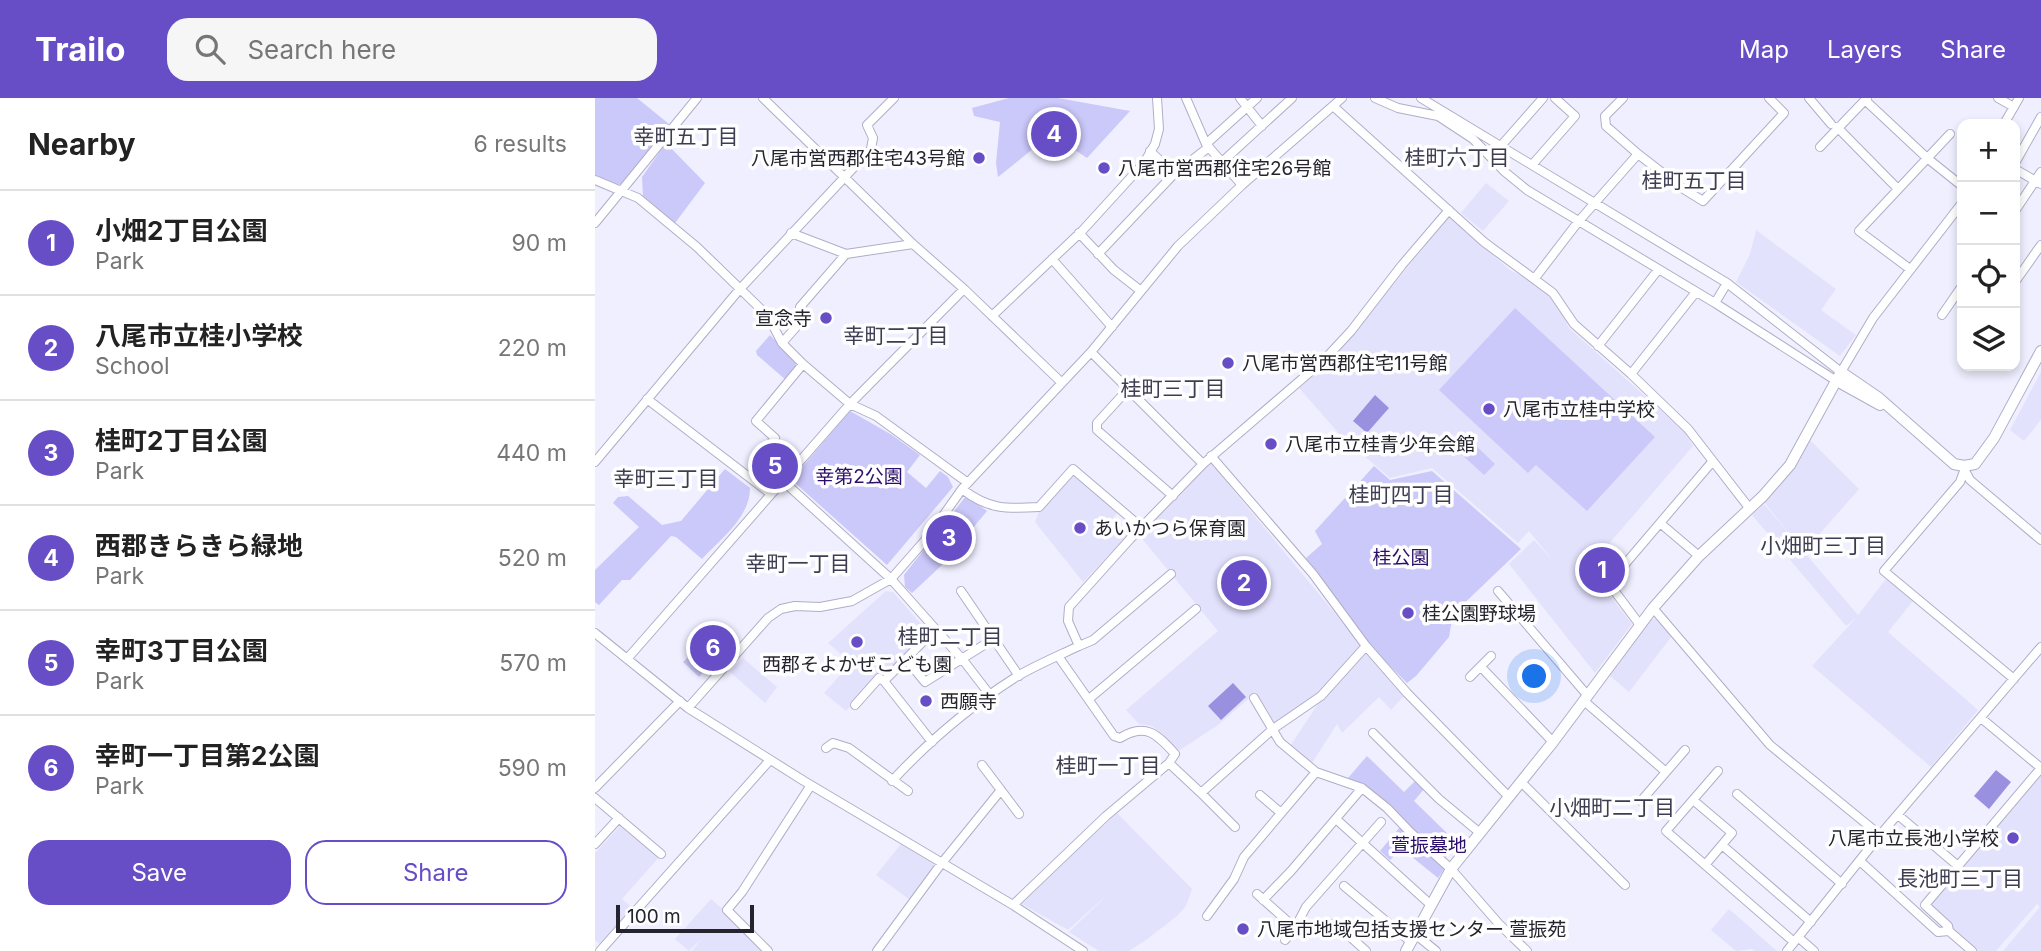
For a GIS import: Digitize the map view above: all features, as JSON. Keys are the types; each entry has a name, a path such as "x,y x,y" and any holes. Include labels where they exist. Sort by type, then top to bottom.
{"street":[{"path":"595,223 697,98"},
{"path":"763,98 913,244 1061,382"},
{"path":"595,462 739,290 871,149 873,138 867,125 894,98"},
{"path":"992,316 1079,233 1144,163 1159,129 1157,98"},
{"path":"1186,98 1207,145 1243,185"},
{"path":"1240,98 1262,126"},
{"path":"1098,254 1174,174 1257,98"},
{"path":"1222,162 1292,98"},
{"path":"688,708 768,618 781,609 796,606 820,607 852,601 891,579 928,537 965,486 1091,352 1178,246 1342,98"},
{"path":"1375,98 1398,108 1438,116 1473,139 1527,190 1900,416 1954,464 1964,469 1970,480 2041,540"},
{"path":"1421,98 1727,283 1838,376"},
{"path":"1492,156 1543,98"},
{"path":"1532,164 1575,116 1555,98"},
{"path":"1623,98 1605,116 1606,125 1638,154 1703,201 1784,113 1769,98"},
{"path":"1809,98 1898,189"},
{"path":"1998,98 2014,107"},
{"path":"2007,119 2019,98"},
{"path":"1820,147 1834,125 1866,99 1927,158 1957,182"},
{"path":"1333,106 1513,265 1553,293 1574,324 1688,429 1750,509"},
{"path":"2020,154 2041,117"},
{"path":"1910,269 1859,230 1949,134"},
{"path":"1150,151 1174,174"},
{"path":"1535,278 1578,222 1638,154"},
{"path":"2020,172 2038,183"},
{"path":"2020,205 2038,183 2041,172"},
{"path":"595,180 638,198 697,247 768,316 782,343 803,364 850,404 876,416 965,486 975,499 995,508 1039,508 1073,469 1141,527"},
{"path":"1411,942 1451,869 1553,742 1653,608 1699,556 1750,509 1790,465 1873,318 1957,209"},
{"path":"1079,646 1068,621 1069,607 1141,527 1211,456 1324,360 1351,331 1449,210"},
{"path":"792,233 846,254 913,244"},
{"path":"1079,233 1114,270 1141,291"},
{"path":"2020,275 2041,245"},
{"path":"782,343 797,326 800,307 846,254"},
{"path":"1052,259 1112,327"},
{"path":"1598,346 1658,270"},
{"path":"1715,303 1727,283"},
{"path":"627,659 850,404 964,289"},
{"path":"1631,374 1696,292"},
{"path":"1942,315 1957,293"},
{"path":"2014,679 1884,571 1960,482 1964,469 1975,464 1994,438 2041,351"},
{"path":"1091,352 1203,464"},
{"path":"795,469 769,446 775,438 756,421 803,364"},
{"path":"1129,388 1097,424 1097,430 1173,496"},
{"path":"647,399 771,494"},
{"path":"1211,456 1313,574 1366,646 1407,693 1509,797"},
{"path":"1640,625 1611,583 1712,462"},
{"path":"783,481 891,579 963,660 990,695"},
{"path":"1660,523 1699,556"},
{"path":"892,781 932,742 990,695 1019,676 1093,640 1171,574"},
{"path":"1498,590 1586,699 1666,772"},
{"path":"961,591 1019,676"},
{"path":"1653,608 1770,745 1881,835"},
{"path":"1089,699 1196,609"},
{"path":"884,681 936,629"},
{"path":"595,633 688,708 1013,905 1083,951"},
{"path":"906,659 925,682 995,638"},
{"path":"1201,793 1273,729 1321,696 1366,646"},
{"path":"1787,951 1881,835 2014,679 2038,659 2041,647"},
{"path":"1013,905 1106,816 1169,763 1175,754 1151,731 1133,729 1120,737 1114,736 1058,656"},
{"path":"1470,677 1491,656"},
{"path":"1481,667 1553,742"},
{"path":"855,705 880,678 932,742"},
{"path":"1254,698 1280,742 1316,772 1362,788 1387,808 1451,869 1499,924 1527,951"},
{"path":"595,788 680,701"},
{"path":"1972,951 1925,905 2041,768 1981,718"},
{"path":"1373,733 1439,799 1480,833"},
{"path":"827,748 833,743 849,748 908,791"},
{"path":"1641,801 1685,750"},
{"path":"600,951 770,760"},
{"path":"1169,763 1235,827"},
{"path":"982,765 1019,814"},
{"path":"1719,771 1666,831 1796,940 1814,951"},
{"path":"1207,916 1234,878 1244,857 1316,772"},
{"path":"1521,782 1625,885"},
{"path":"768,951 727,910 742,892 811,785"},
{"path":"1295,928 1260,897 1336,820 1362,788"},
{"path":"877,951 941,863 1001,790"},
{"path":"1737,794 1842,884"},
{"path":"1260,795 1281,813"},
{"path":"595,798 661,853"},
{"path":"1693,800 1732,833 1705,865"},
{"path":"1898,815 1958,866"},
{"path":"595,844 619,818"},
{"path":"1336,820 1431,905"},
{"path":"1285,940 1306,907 1381,822"},
{"path":"1722,845 1811,922"},
{"path":"1861,862 1938,932 1949,931"},
{"path":"1344,886 1411,942 1436,951"},
{"path":"1335,923 1366,951"}],"shaded area":[{"path":"1486,183 1509,201 1483,231 1461,213"},
{"name":"八尾市立桂中学校","path":"1449,217 1510,270 1533,282 1549,296 1560,309 1569,328 1684,431 1693,446 1590,566 1582,559 1632,624 1595,673 1509,564 1534,540 1553,561 1529,531 1518,543 1432,468 1390,478 1342,437 1299,388 1328,364"},
{"path":"1756,230 1836,289 1821,310 1856,335 1840,356 1736,282 1750,254"},
{"path":"2041,372 2041,420 2024,441 2010,430"},
{"path":"1375,395 1389,408 1367,433 1353,421"},
{"path":"1809,439 1859,489 1804,552 1858,615 1886,579 1913,601 1888,632 1978,710 1931,767 1812,666 1856,618 1846,626 1752,515 1764,504 1793,538 1764,502 1800,459"},
{"path":"1210,462 1362,646 1319,693 1275,723 1254,694 1218,725 1177,752 1167,738 1152,726 1139,724 1126,710 1218,631 1139,535"},
{"name":"あいかつら保育園","path":"1074,474 1118,512 1111,521 1128,535 1083,582 1035,522 1039,511"},
{"path":"886,591 893,592 928,632 885,675 880,674 846,711 824,693 851,663 828,643"},
{"path":"1650,619 1656,619 1672,636 1629,692 1610,676"},
{"path":"1366,653 1405,695 1391,710 1379,697 1342,733 1337,724 1312,763 1290,746 1322,698"},
{"path":"743,658 777,687 765,703 730,672"},
{"path":"1233,683 1246,697 1221,720 1208,706"},
{"path":"1996,770 2011,782 1989,809 1974,796"},
{"name":"八尾市立長池小学校","path":"2041,772 2041,951 2003,951 2040,907 2037,904 1996,951 1977,951 1927,905"},
{"path":"1117,813 1192,889 1186,906 1177,916 1146,940 1129,951 1099,951 1069,932 1110,892 1068,930 1020,903"},
{"path":"621,825 660,856 622,899 633,908 601,945 595,940 595,853"},
{"path":"901,844 933,863 934,867 910,900 876,875"},
{"path":"711,899 763,951 692,951 702,938 689,951 675,939"},
{"path":"1729,909 1777,951 1736,951 1711,930"}],"green space":[{"path":"595,98 637,98 669,124 627,181 616,186 595,177"},
{"path":"1009,98 1058,98 1130,111 1087,158 1057,138 1048,145 1044,140 998,177 996,163 1000,122 974,116 972,108"},
{"path":"666,143 705,183 675,223 643,196 642,177"},
{"path":"1515,308 1655,437 1587,511 1536,465 1528,473 1439,390"},
{"path":"770,335 795,361 796,368 786,380 757,355 756,351"},
{"name":"幸第2公園","path":"850,411 920,455 907,472 926,488 940,471 948,477 953,487 887,565 794,482 798,472"},
{"path":"1471,441 1495,464 1484,475 1460,453"},
{"name":"桂公園","path":"1374,466 1390,480 1432,471 1521,549 1453,614 1449,637 1407,683 1374,650 1306,558 1322,544 1315,531"},
{"path":"725,469 750,488 745,509 725,536 702,559 676,537 671,536 630,580 622,580 599,605 595,602 595,570 639,527 613,503 618,497 628,496 662,525 681,521"},
{"path":"966,496 987,511 942,565 912,593 905,587 904,575"},
{"path":"717,629 732,641 699,677 683,662 691,654 694,655"},
{"name":"萱振墓地","path":"1367,756 1404,792 1415,781 1424,789 1414,801 1451,837 1450,852 1442,862 1446,866 1438,878 1412,857 1407,843 1390,860 1380,851 1400,827 1405,833 1397,815 1383,800 1348,778"}],"place":[{"name":"西郡きらきら緑地","path":"1054,134"},
{"name":"八尾市営西郡住宅43号館","path":"979,158"},
{"name":"八尾市営西郡住宅26号館","path":"1104,168"},
{"name":"宣念寺","path":"826,318"},
{"name":"八尾市営西郡住宅11号館","path":"1228,363"},
{"name":"八尾市立桂中学校","path":"1489,409"},
{"name":"八尾市立桂青少年会館","path":"1271,444"},
{"name":"幸町3丁目公園","path":"775,466"},
{"name":"あいかつら保育園","path":"1080,528"},
{"name":"桂町2丁目公園","path":"949,538"},
{"name":"小畑2丁目公園","path":"1602,570"},
{"name":"八尾市立桂小学校","path":"1244,583"},
{"name":"桂公園野球場","path":"1408,613"},
{"name":"西郡そよかぜこども園","path":"857,642"},
{"name":"幸町一丁目第2公園","path":"713,648"},
{"name":"西願寺","path":"926,701"},
{"name":"八尾市立長池小学校","path":"2013,838"},
{"name":"八尾市地域包括支援センター 萱振苑","path":"1243,929"}],"district":[{"name":"幸町五丁目","path":"686,137"},
{"name":"桂町六丁目","path":"1457,158"},
{"name":"桂町五丁目","path":"1694,181"},
{"name":"幸町二丁目","path":"896,336"},
{"name":"桂町三丁目","path":"1173,389"},
{"name":"幸町三丁目","path":"666,479"},
{"name":"桂町四丁目","path":"1401,495"},
{"name":"小畑町三丁目","path":"1823,546"},
{"name":"幸町一丁目","path":"798,564"},
{"name":"桂町二丁目","path":"950,637"},
{"name":"桂町一丁目","path":"1108,766"},
{"name":"小畑町二丁目","path":"1612,808"},
{"name":"長池町三丁目","path":"1960,879"}]}
